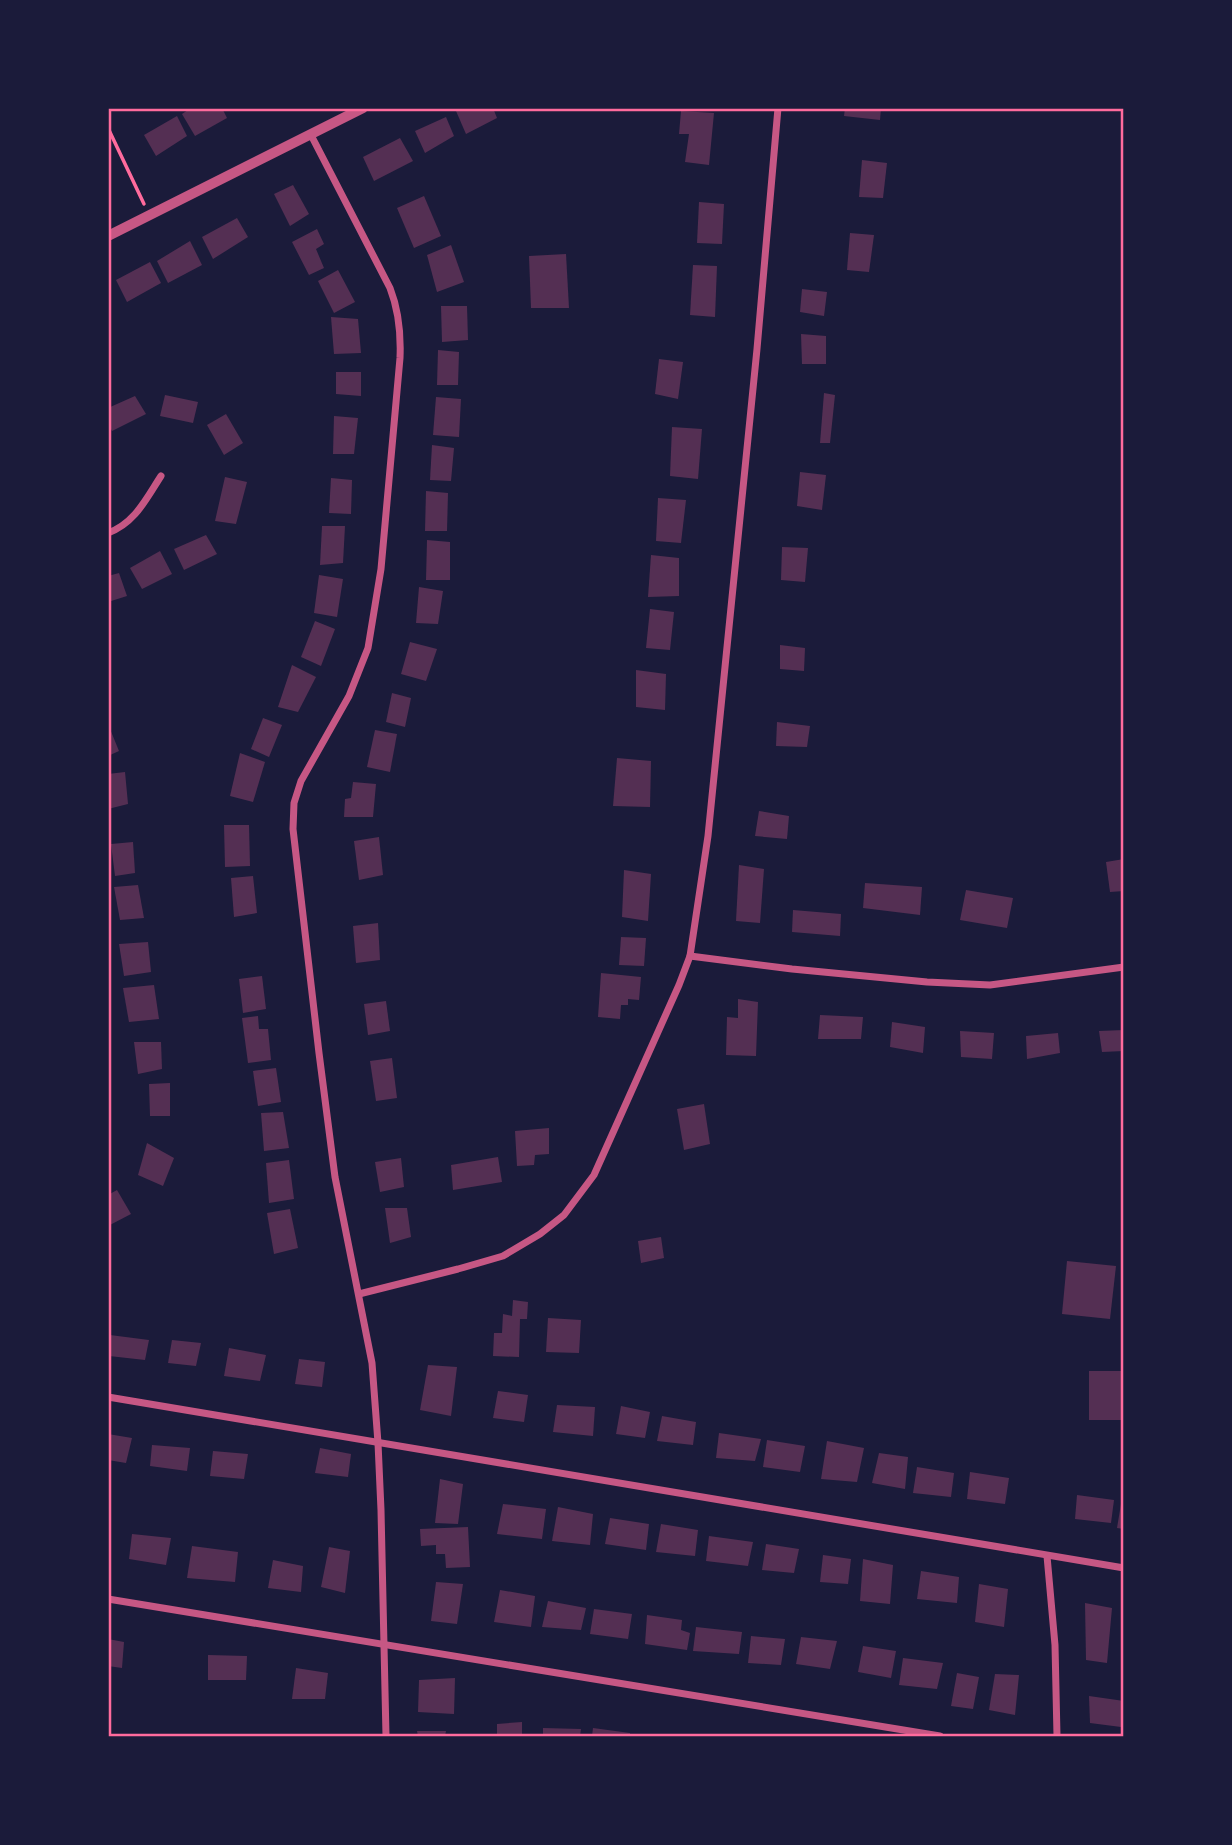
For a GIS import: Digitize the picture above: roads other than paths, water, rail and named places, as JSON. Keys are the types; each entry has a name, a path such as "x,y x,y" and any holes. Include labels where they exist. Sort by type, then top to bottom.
{"street":[{"path":"108,236 363,108"},
{"path":"359,1294 503,1256 540,1234 564,1215 594,1175 690,956 709,823 757,349 778,108"},
{"path":"311,135 390,288 398,315 400,337 381,569 368,648 349,696 301,781 293,816 335,1177 372,1363 378,1443 386,1737"},
{"path":"108,533 119,529 135,517 160,476"},
{"path":"690,956 792,969 990,985 1124,967"},
{"path":"108,1397 1124,1569"},
{"path":"1047,1556 1055,1645 1057,1737"},
{"path":"108,1599 940,1737"}]}
